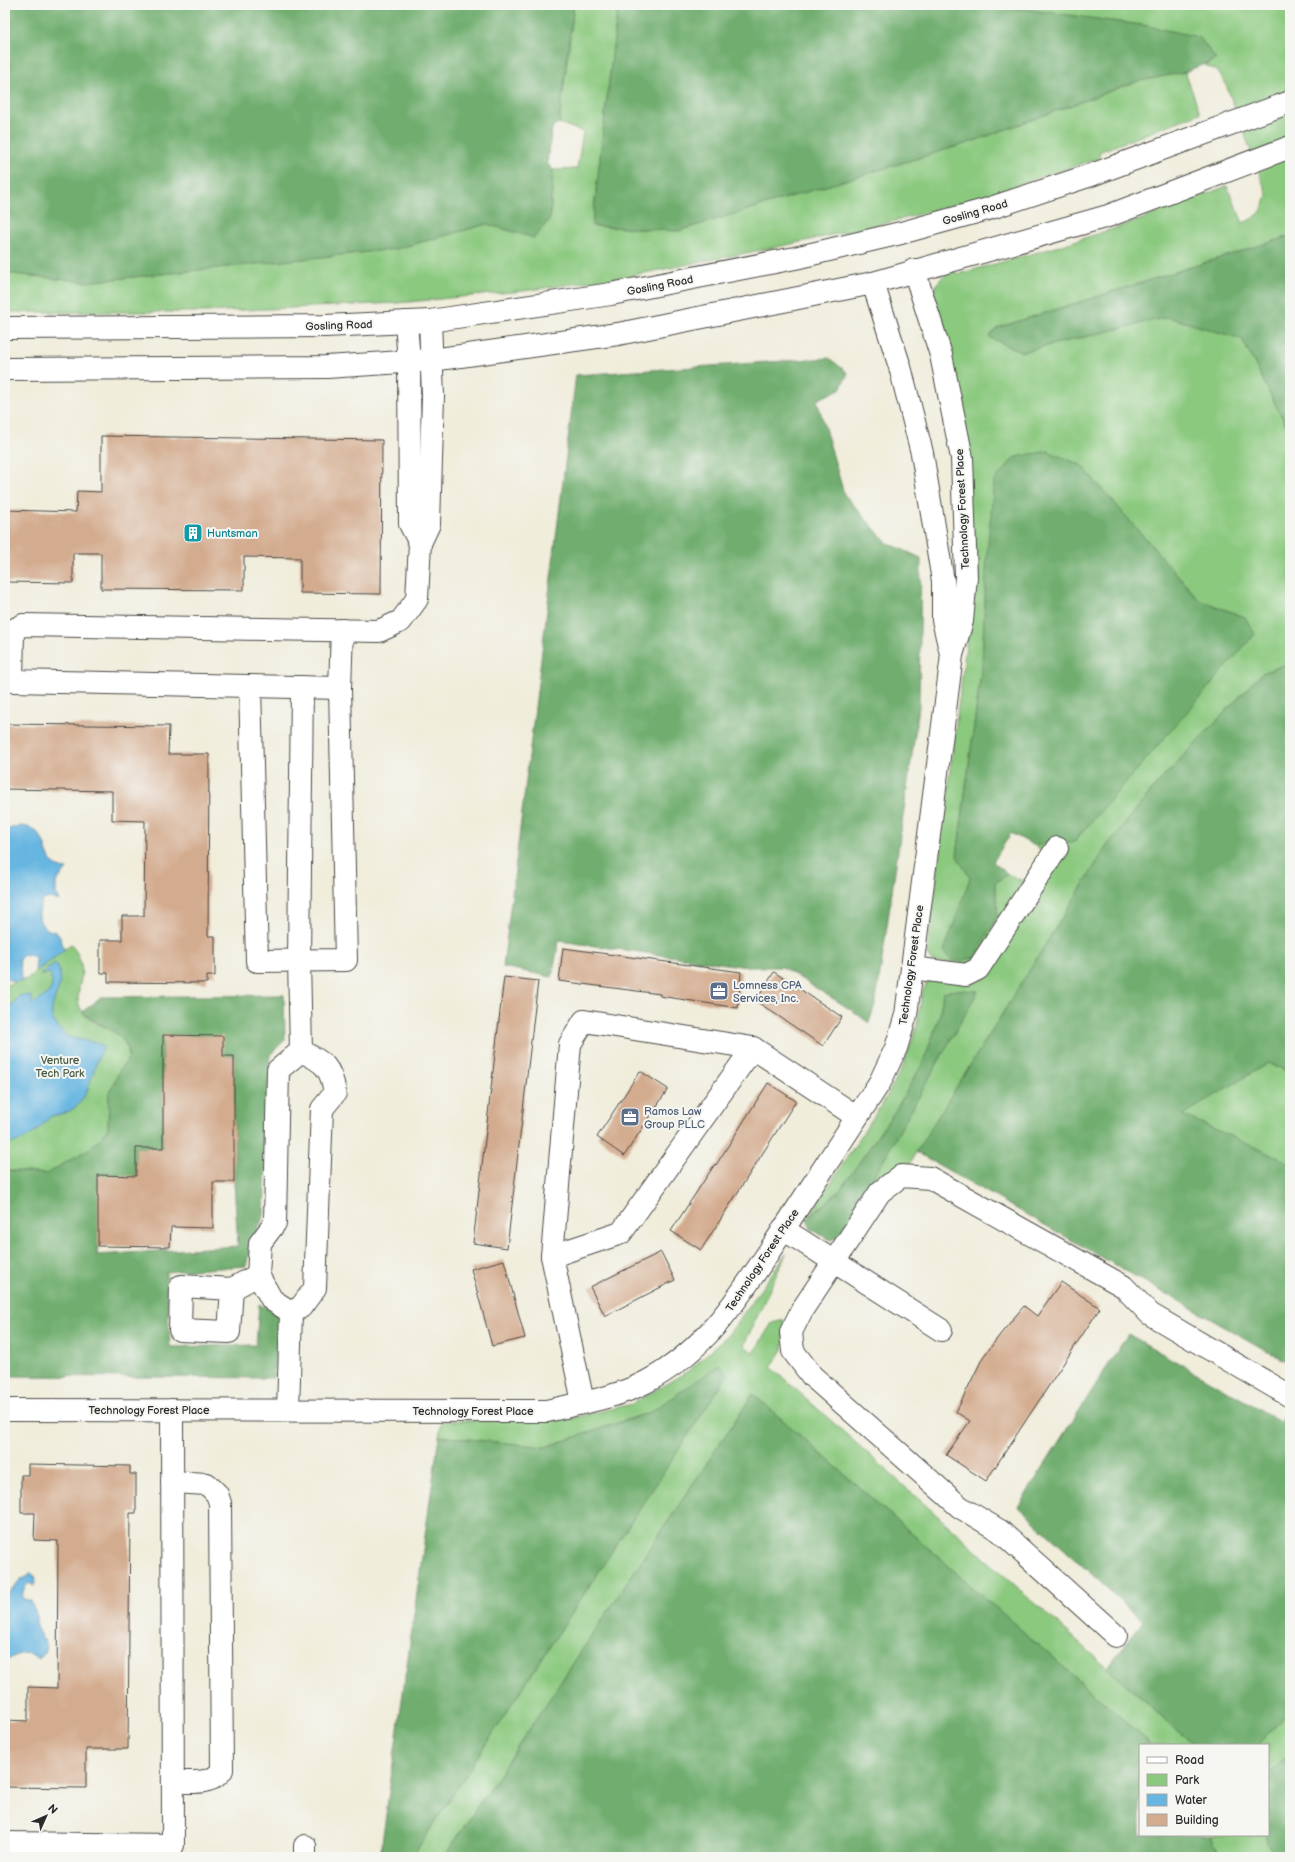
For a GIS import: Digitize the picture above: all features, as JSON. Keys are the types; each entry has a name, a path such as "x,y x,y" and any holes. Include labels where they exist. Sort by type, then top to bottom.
{"main road":[{"name":"Gosling Road","path":"5,328 325,326 430,321 619,293 796,258 901,233 988,209 1209,133 1290,102"},
{"path":"5,369 327,367 432,360 618,334 873,283 914,270 1108,216 1290,147"},
{"name":"Technology Forest Place","path":"5,1410 547,1411 618,1394 647,1382 683,1357 711,1332 742,1294 880,1082 896,1048 906,1015 952,655 962,621 966,577 962,458 941,356 914,270"},
{"name":"Technology Forest Place","path":"873,283 900,367 922,453 943,581 943,620 952,655"},
{"path":"340,688 12,681 13,630 23,625 379,631 401,621 417,599 420,543 429,524 433,396 430,321"},
{"path":"406,322 409,361 410,524 420,543"},
{"path":"250,686 257,961 346,960 340,688 342,630"},
{"path":"301,1051 299,960 302,687"},
{"path":"912,968 966,975 978,969 1057,848"},
{"path":"583,1402 552,1256 570,1044 584,1021 754,1048 857,1117"},
{"path":"552,1256 621,1233 754,1048"},
{"path":"291,1312 272,1300 258,1275 260,1243 275,1223 278,1070 301,1051"},
{"path":"291,1312 301,1307 315,1288 322,1109 335,1092 332,1076 320,1060 301,1051"},
{"path":"1116,1636 1000,1531 960,1507 812,1376 793,1351 791,1332 802,1310 880,1192 901,1176 930,1178 1123,1286 1150,1314 1290,1396"},
{"path":"783,1229 942,1330"},
{"path":"232,1289 258,1275"},
{"path":"288,1410 291,1312"},
{"path":"5,1843 173,1845 172,1410"},
{"path":"172,1482 207,1484 217,1494 220,1503 222,1770 218,1778 210,1781 173,1782"}],"green space":[{"path":"5,5 574,5 559,123 552,128 547,163 553,170 550,219 534,238 487,224 396,249 86,282 5,273"},
{"path":"574,5 618,5 592,226 678,231 971,142 1135,82 1185,72 1200,113 1099,152 1100,158 980,197 899,220 787,245 629,276 523,291 398,303 204,312 5,312 5,273 86,282 396,249 487,224 534,238 550,219 553,170 577,169 583,132 559,123"},
{"path":"618,5 1006,5 1009,7 1148,26 1199,37 1216,59 1185,72 1135,82 971,142 678,231 592,226"},
{"path":"1006,5 1290,5 1290,236 997,328 1021,352 1168,317 1242,339 1290,433 1290,663 1262,673 1156,785 1107,846 916,1152 910,1164 895,1168 889,1172 873,1185 863,1196 978,991 957,990 943,992 940,1015 924,1061 895,1111 840,1190 807,1219 885,1099 903,1066 916,1029 923,990 928,981 964,981 1042,852 1035,846 1057,839 1245,617 1199,600 1081,465 987,553 982,664 957,856 970,878 964,898 996,896 995,883 1008,874 1023,881 973,964 932,962 927,952 971,606 933,302 934,291 941,279 953,270 958,274 1053,248 1137,221 1227,186 1243,223 1253,218 1260,212 1267,194 1225,82 1217,71 1205,65 1216,59 1148,26 1009,7"},
{"path":"1290,236 1290,433 1242,339 1168,317 1021,352 989,337 997,328"},
{"path":"829,358 848,373 840,389 817,400 844,494 886,542 921,558 919,707 876,1001 869,1023 853,1011 782,967 748,967 559,941 552,977 503,967 576,375"},
{"path":"1048,451 1081,465 1199,600 1245,617 1255,634 1073,843 1057,839 1035,846 1011,833 993,862 1008,874 995,883 998,915 975,957 961,961 951,960 944,951 970,878 957,856 982,664 987,553 994,481 1015,457"},
{"path":"1290,663 1290,1072 1268,1063 1183,1115 1290,1163 1290,1364 916,1152 1107,846 1156,785 1262,673"},
{"name":"Venture Tech Park","path":"71,944 78,954 81,964 82,973 78,996 82,1011 88,1018 117,1033 123,1039 128,1047 130,1059 120,1069 109,1095 108,1128 103,1136 89,1149 46,1174 5,1170 5,985 27,979"},
{"path":"957,990 978,991 863,1196 837,1238 830,1240 811,1229 807,1219 840,1190 895,1111 924,1061 940,1015 943,992"},
{"path":"284,995 285,1040 270,1055 264,1215 251,1245 246,1266 166,1272 170,1347 256,1345 259,1304 280,1315 273,1378 5,1376 5,1170 46,1174 89,1149 103,1136 108,1128 109,1095 120,1069 129,1058 124,1041 118,1035 82,1012 102,997","holes":["163,1035 223,1056 234,1056 234,1182 238,1246 97,1255 98,1246 136,1176 136,1148 163,1148"]},
{"path":"1268,1063 1290,1072 1290,1163 1182,1115"},
{"path":"786,1254 744,1345 753,1353 772,1323 784,1320 783,1350 771,1367 1193,1744 1151,1744 753,1394 444,1857 412,1857 728,1374 719,1365 651,1412 545,1447 439,1436 442,1421 565,1420 632,1404 688,1371 728,1335"},
{"path":"1128,1334 1280,1421 1290,1404 1290,1712 1259,1744 1193,1744 1107,1668 1143,1621 1018,1507"},
{"path":"719,1365 728,1374 412,1857 380,1857 439,1436 545,1447 651,1412"},
{"path":"753,1394 1151,1744 1139,1744 1139,1836 1211,1836 1220,1857 444,1857"},
{"path":"1290,1712 1290,1752 1269,1774 1269,1744 1259,1744"},
{"path":"1290,1752 1290,1857 1275,1857 1265,1836 1269,1836 1269,1774"},
{"path":"1211,1836 1265,1836 1275,1857 1220,1857"}],"water":[{"path":"23,826 33,829 39,834 52,862 58,867 67,869 56,882 56,894 59,901 50,898 43,900 39,912 41,923 48,930 55,931 58,934 64,950 35,972 36,957 25,954 19,959 22,980 16,982 5,978 5,831 14,827"},
{"path":"55,963 59,970 60,984 53,1003 53,1020 67,1037 97,1043 104,1047 98,1058 87,1090 75,1107 65,1113 51,1116 36,1131 25,1139 12,1143 5,1143 5,1013 20,995 31,996 32,1004 49,992 52,984 49,973 41,975"},
{"path":"31,1574 35,1576 36,1581 34,1586 29,1583 25,1587 23,1591 23,1599 31,1601 37,1616 38,1631 47,1645 46,1649 44,1654 39,1659 26,1653 13,1657 5,1662 5,1593 10,1592 20,1580"}],"building":[{"name":"Huntsman","path":"101,436 382,440 381,594 300,593 300,558 244,557 244,590 101,589 101,553 73,553 73,583 5,582 5,510 76,512 77,491 101,492"},
{"path":"5,724 169,726 168,754 209,754 208,936 215,936 215,976 207,976 207,983 108,982 108,973 100,973 100,940 122,940 122,916 144,916 145,821 112,820 112,791 5,789"},
{"path":"563,948 741,972 738,1008 660,996 660,994 559,981"},
{"path":"774,972 842,1017 823,1046 756,1001"},
{"path":"504,977 538,981 507,1248 473,1243"},
{"path":"163,1035 223,1036 223,1056 234,1056 234,1182 213,1182 213,1228 171,1227 170,1247 98,1246 98,1175 136,1176 136,1148 163,1148"},
{"path":"640,1071 668,1089 624,1156 597,1137"},
{"path":"768,1083 796,1101 701,1250 671,1231 715,1164 716,1165"},
{"path":"661,1252 675,1280 605,1316 590,1287"},
{"path":"504,1260 525,1338 492,1346 471,1269"},
{"path":"1061,1282 1100,1308 986,1481 946,1455 970,1421 956,1412 983,1357 1003,1331 1024,1306 1037,1316"},
{"path":"28,1464 130,1466 130,1474 136,1474 136,1513 130,1513 128,1749 86,1749 86,1788 5,1787 5,1720 28,1721 28,1687 57,1688 58,1541 34,1540 35,1513 21,1513 21,1475 28,1475"}],"place":[{"name":"Huntsman","path":"193,533"},
{"name":"Lomness CPA Services, Inc.","path":"719,991"},
{"name":"Ramos Law Group PLLC","path":"630,1117"}]}
